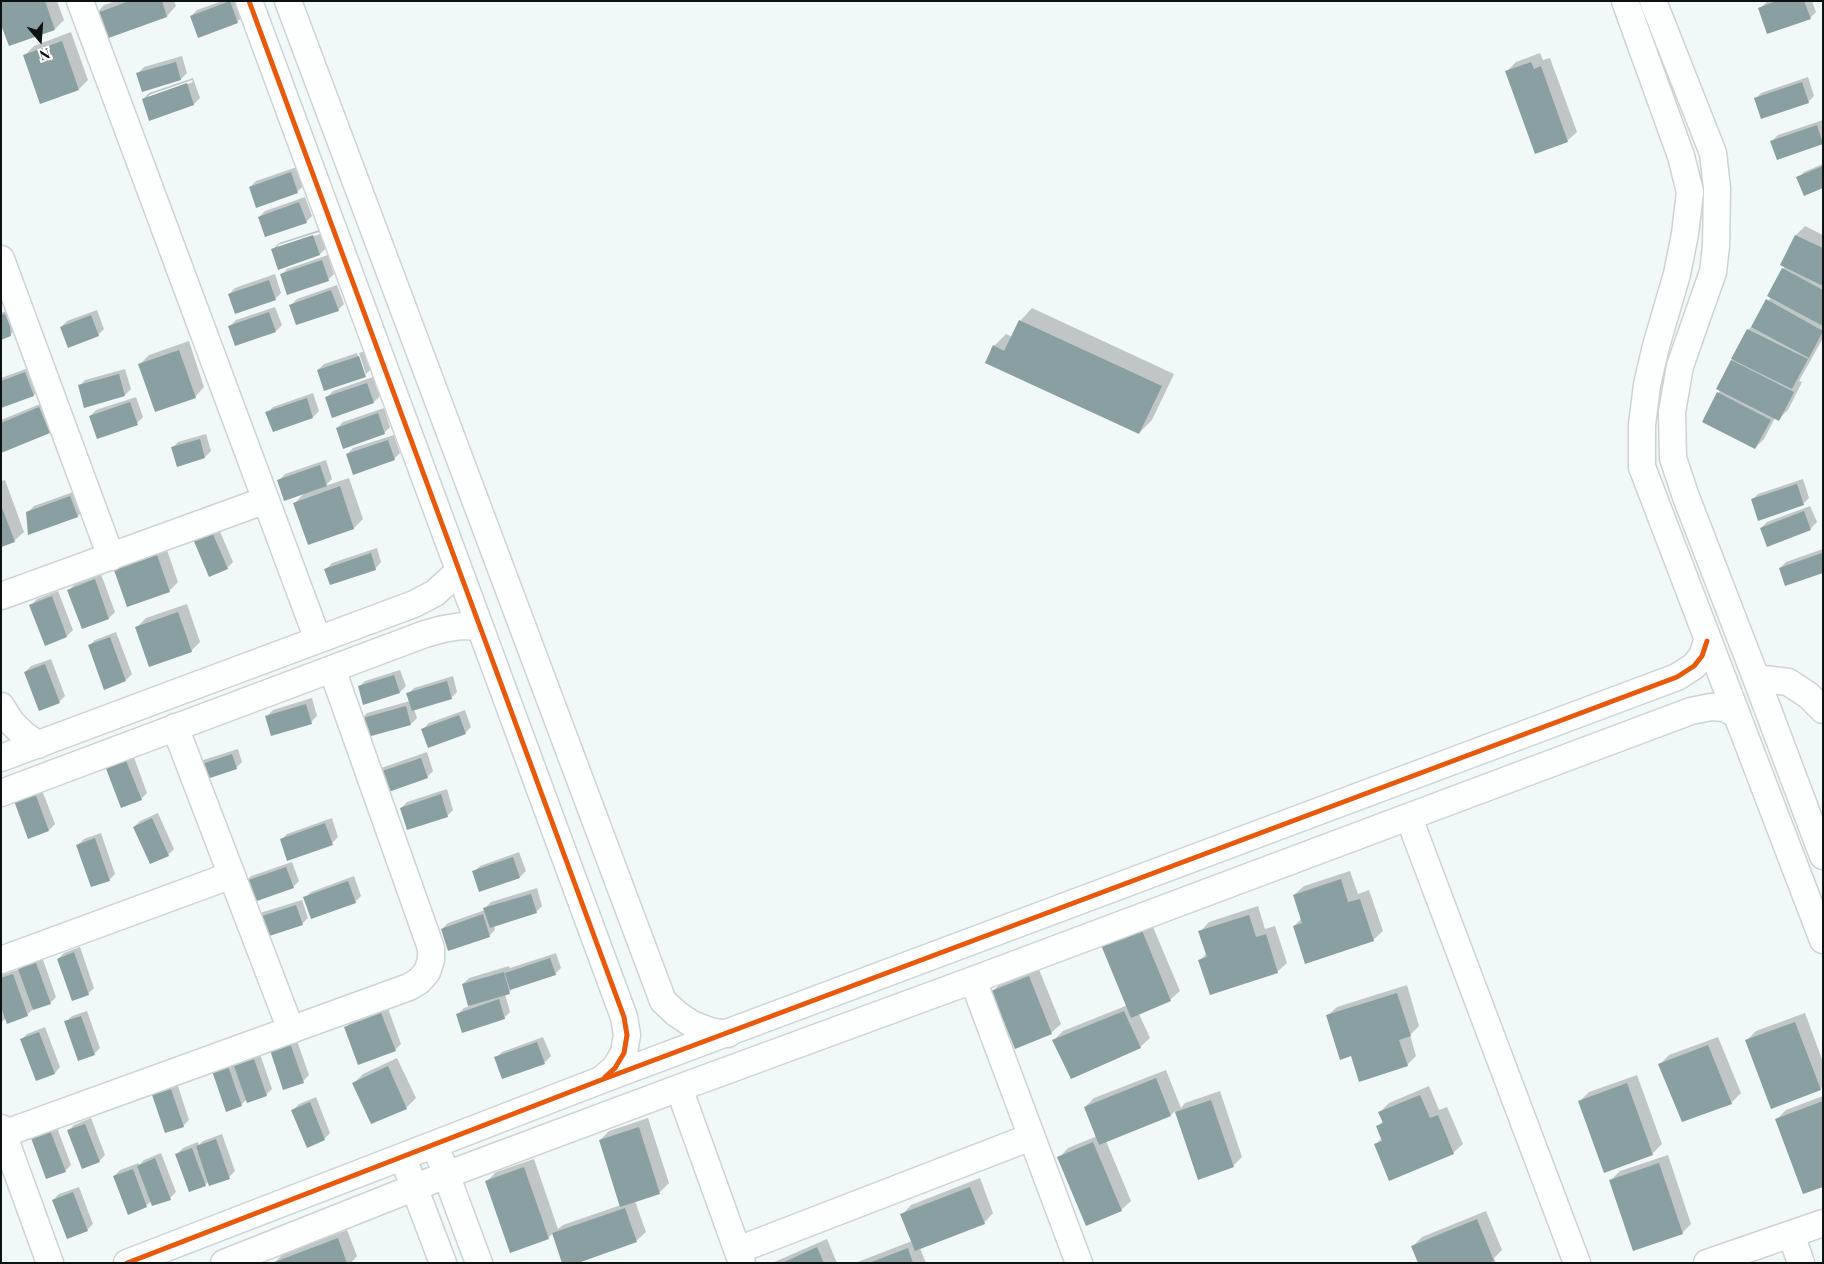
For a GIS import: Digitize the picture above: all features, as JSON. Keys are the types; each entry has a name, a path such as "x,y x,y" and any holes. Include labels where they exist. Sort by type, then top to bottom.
{"street":[{"path":"80,1 318,640"},
{"path":"248,1 624,1017 627,1035 624,1053 615,1068 601,1080"},
{"path":"288,1 663,1001 676,1014 692,1024 710,1031 728,1034"},
{"path":"1823,856 1686,497 1673,458 1672,412 1680,366 1713,272 1718,219 1717,188 1713,153 1655,7 1629,11 1681,156 1690,192 1685,234 1677,274 1647,385 1642,425 1642,467 1823,940"},
{"path":"313,176 350,163"},
{"path":"1,259 112,556"},
{"path":"1,596 266,500"},
{"path":"1,758 414,604 435,593 459,571"},
{"path":"414,604 425,634"},
{"path":"1,793 425,634 452,627 480,627"},
{"path":"127,1263 601,1080 1677,677 1694,666 1702,656 1707,641"},
{"path":"50,1263 2,1131 409,987 420,981 427,972 431,960 431,948 332,669"},
{"path":"1756,678 1788,682 1808,695 1823,710"},
{"path":"2,707 23,734 38,745"},
{"path":"224,1263 414,1187 1409,818 1691,710 1711,707 1724,708 1736,714"},
{"path":"175,727 291,1030"},
{"path":"1409,818 1577,1263"},
{"path":"563,852 602,838"},
{"path":"1,960 232,875"},
{"path":"973,980 1079,1263"},
{"path":"679,1088 740,1256 1031,1137"},
{"path":"436,1144 479,1263"},
{"path":"403,1156 442,1263"},
{"path":"1707,1263 1823,1223"},
{"path":"1791,1234 1801,1263"}],"building":[{"path":"1,1 45,1 55,30 9,46 1,25"},
{"path":"129,1 162,1 167,17 103,40 94,14"},
{"path":"230,1 238,23 198,38 190,16"},
{"path":"1776,1 1804,1 1811,19 1767,34 1758,8"},
{"path":"62,41 79,90 40,104 23,55"},
{"path":"176,62 181,80 142,92 136,73"},
{"path":"1531,62 1534,69 1541,66 1568,142 1535,154 1505,71"},
{"path":"1802,82 1809,103 1761,119 1754,98"},
{"path":"187,83 194,105 149,121 142,99"},
{"path":"1817,125 1823,144 1777,160 1770,141"},
{"path":"1823,166 1823,188 1804,196 1796,177"},
{"path":"291,172 298,193 256,208 249,187"},
{"path":"299,202 307,223 265,237 258,217"},
{"path":"313,235 320,255 278,270 271,249"},
{"path":"1795,235 1823,248 1823,286 1780,265"},
{"path":"322,260 329,281 287,295 280,274"},
{"path":"1782,268 1823,290 1823,326 1767,296"},
{"path":"269,280 276,300 235,314 228,294"},
{"path":"331,290 339,311 296,325 289,305"},
{"path":"1766,299 1823,331 1809,358 1751,327"},
{"path":"269,312 276,332 235,346 228,326"},
{"path":"5,314 10,326 11,336 1,340 1,315"},
{"path":"91,315 99,336 68,348 60,327"},
{"path":"1019,320 1162,386 1139,434 985,363 993,345 1004,351"},
{"path":"1747,329 1808,359 1792,389 1731,359"},
{"path":"179,350 196,398 155,412 138,364"},
{"path":"359,356 366,377 324,391 317,370"},
{"path":"1731,360 1794,392 1779,421 1716,389"},
{"path":"25,372 34,396 1,408 1,381"},
{"path":"119,374 125,396 84,408 78,385"},
{"path":"367,383 374,403 332,418 325,397"},
{"path":"1717,392 1771,420 1755,449 1702,422"},
{"path":"307,398 313,418 273,432 265,412"},
{"path":"130,402 138,425 97,439 89,416"},
{"path":"39,407 50,433 1,453 1,423"},
{"path":"378,413 385,434 343,449 336,428"},
{"path":"200,439 205,458 177,467 171,447"},
{"path":"388,440 395,460 353,475 346,454"},
{"path":"320,465 327,486 284,501 277,480"},
{"path":"1797,484 1804,505 1758,521 1751,499"},
{"path":"340,486 354,529 308,545 293,503"},
{"path":"70,496 78,517 28,535 26,512"},
{"path":"1,505 15,542 1,547"},
{"path":"1804,511 1811,530 1767,547 1760,528"},
{"path":"212,532 228,569 209,577 193,539"},
{"path":"371,553 376,570 330,585 324,569"},
{"path":"1822,553 1823,573 1785,586 1779,568"},
{"path":"157,555 170,592 127,607 114,570"},
{"path":"95,579 109,619 82,629 67,590"},
{"path":"52,596 67,637 45,646 29,605"},
{"path":"178,612 192,652 149,667 135,627"},
{"path":"110,637 126,681 104,690 88,645"},
{"path":"45,664 60,703 39,711 24,672"},
{"path":"394,675 400,693 363,705 358,686"},
{"path":"447,681 452,699 412,711 406,693"},
{"path":"306,704 312,724 271,736 265,716"},
{"path":"406,706 411,725 364,738 359,719"},
{"path":"459,715 466,734 428,748 421,729"},
{"path":"232,754 237,769 198,782 193,767"},
{"path":"125,758 142,800 121,808 105,766"},
{"path":"421,758 428,778 380,795 373,774"},
{"path":"34,790 49,831 28,839 13,798"},
{"path":"441,794 448,817 407,830 400,808"},
{"path":"152,818 169,856 150,864 133,827"},
{"path":"325,823 333,845 287,861 280,839"},
{"path":"95,838 110,881 91,887 76,845"},
{"path":"513,857 520,878 479,892 472,871"},
{"path":"286,867 294,888 251,903 243,882"},
{"path":"1341,879 1348,902 1360,899 1374,941 1305,964 1293,926 1302,923 1293,895"},
{"path":"348,881 356,903 311,919 303,897"},
{"path":"531,894 537,913 490,928 483,908"},
{"path":"296,905 303,925 260,939 253,919"},
{"path":"483,914 490,937 448,951 441,929"},
{"path":"1249,915 1256,937 1266,934 1278,973 1210,995 1198,960 1207,957 1198,931"},
{"path":"1141,928 1171,1001 1131,1018 1101,945"},
{"path":"74,952 89,995 72,1001 57,959"},
{"path":"550,958 556,975 510,990 505,973"},
{"path":"36,963 51,1004 33,1010 18,969"},
{"path":"504,972 510,994 468,1006 462,984"},
{"path":"13,974 28,1016 7,1024 1,1007 1,978"},
{"path":"1029,976 1052,1034 1015,1049 991,991"},
{"path":"1397,993 1411,1036 1399,1040 1408,1066 1359,1082 1351,1056 1340,1060 1326,1015"},
{"path":"499,999 505,1019 462,1033 456,1014"},
{"path":"1124,1011 1141,1048 1071,1079 1052,1040"},
{"path":"381,1013 396,1051 358,1065 344,1027"},
{"path":"81,1016 95,1055 78,1061 64,1021"},
{"path":"1795,1022 1821,1090 1771,1109 1745,1040"},
{"path":"39,1032 55,1074 36,1081 20,1039"},
{"path":"537,1042 545,1064 502,1079 494,1057"},
{"path":"290,1043 304,1083 283,1090 270,1050"},
{"path":"1708,1045 1732,1104 1682,1122 1658,1064"},
{"path":"254,1059 267,1096 247,1103 234,1066"},
{"path":"228,1066 242,1106 226,1112 212,1071"},
{"path":"388,1066 407,1109 371,1124 352,1083"},
{"path":"1156,1078 1171,1116 1099,1145 1084,1107"},
{"path":"1627,1083 1653,1155 1604,1173 1578,1101"},
{"path":"171,1089 184,1127 165,1133 152,1095"},
{"path":"1420,1095 1430,1118 1438,1115 1454,1154 1389,1181 1374,1144 1382,1141 1376,1126 1383,1123 1378,1112"},
{"path":"1211,1100 1234,1167 1198,1180 1175,1112"},
{"path":"1823,1101 1823,1187 1803,1194 1775,1119"},
{"path":"310,1102 325,1140 307,1148 291,1110"},
{"path":"85,1124 100,1162 82,1169 67,1130"},
{"path":"639,1127 660,1194 620,1207 599,1140"},
{"path":"50,1130 66,1172 46,1179 31,1138"},
{"path":"216,1139 230,1179 209,1186 196,1146"},
{"path":"1093,1142 1122,1211 1086,1226 1057,1157"},
{"path":"192,1148 206,1186 189,1192 175,1154"},
{"path":"155,1158 171,1200 152,1206 137,1166"},
{"path":"1659,1163 1683,1234 1633,1251 1609,1180"},
{"path":"524,1167 549,1239 510,1253 485,1181"},
{"path":"133,1169 147,1207 128,1215 113,1176"},
{"path":"970,1187 985,1224 915,1251 900,1214"},
{"path":"73,1192 88,1231 67,1239 52,1200"},
{"path":"625,1208 637,1242 578,1263 562,1263 552,1233"},
{"path":"1477,1219 1494,1261 1488,1263 1418,1263 1411,1246"},
{"path":"338,1238 347,1263 272,1263"},
{"path":"817,1247 824,1263 782,1263"},
{"path":"908,1248 913,1263 869,1263"}],"cycle path":[{"path":"249,1 624,1017 627,1035 624,1053 615,1068 605,1077"},
{"path":"127,1263 601,1080 1677,677 1694,666 1702,656 1707,641"}]}
